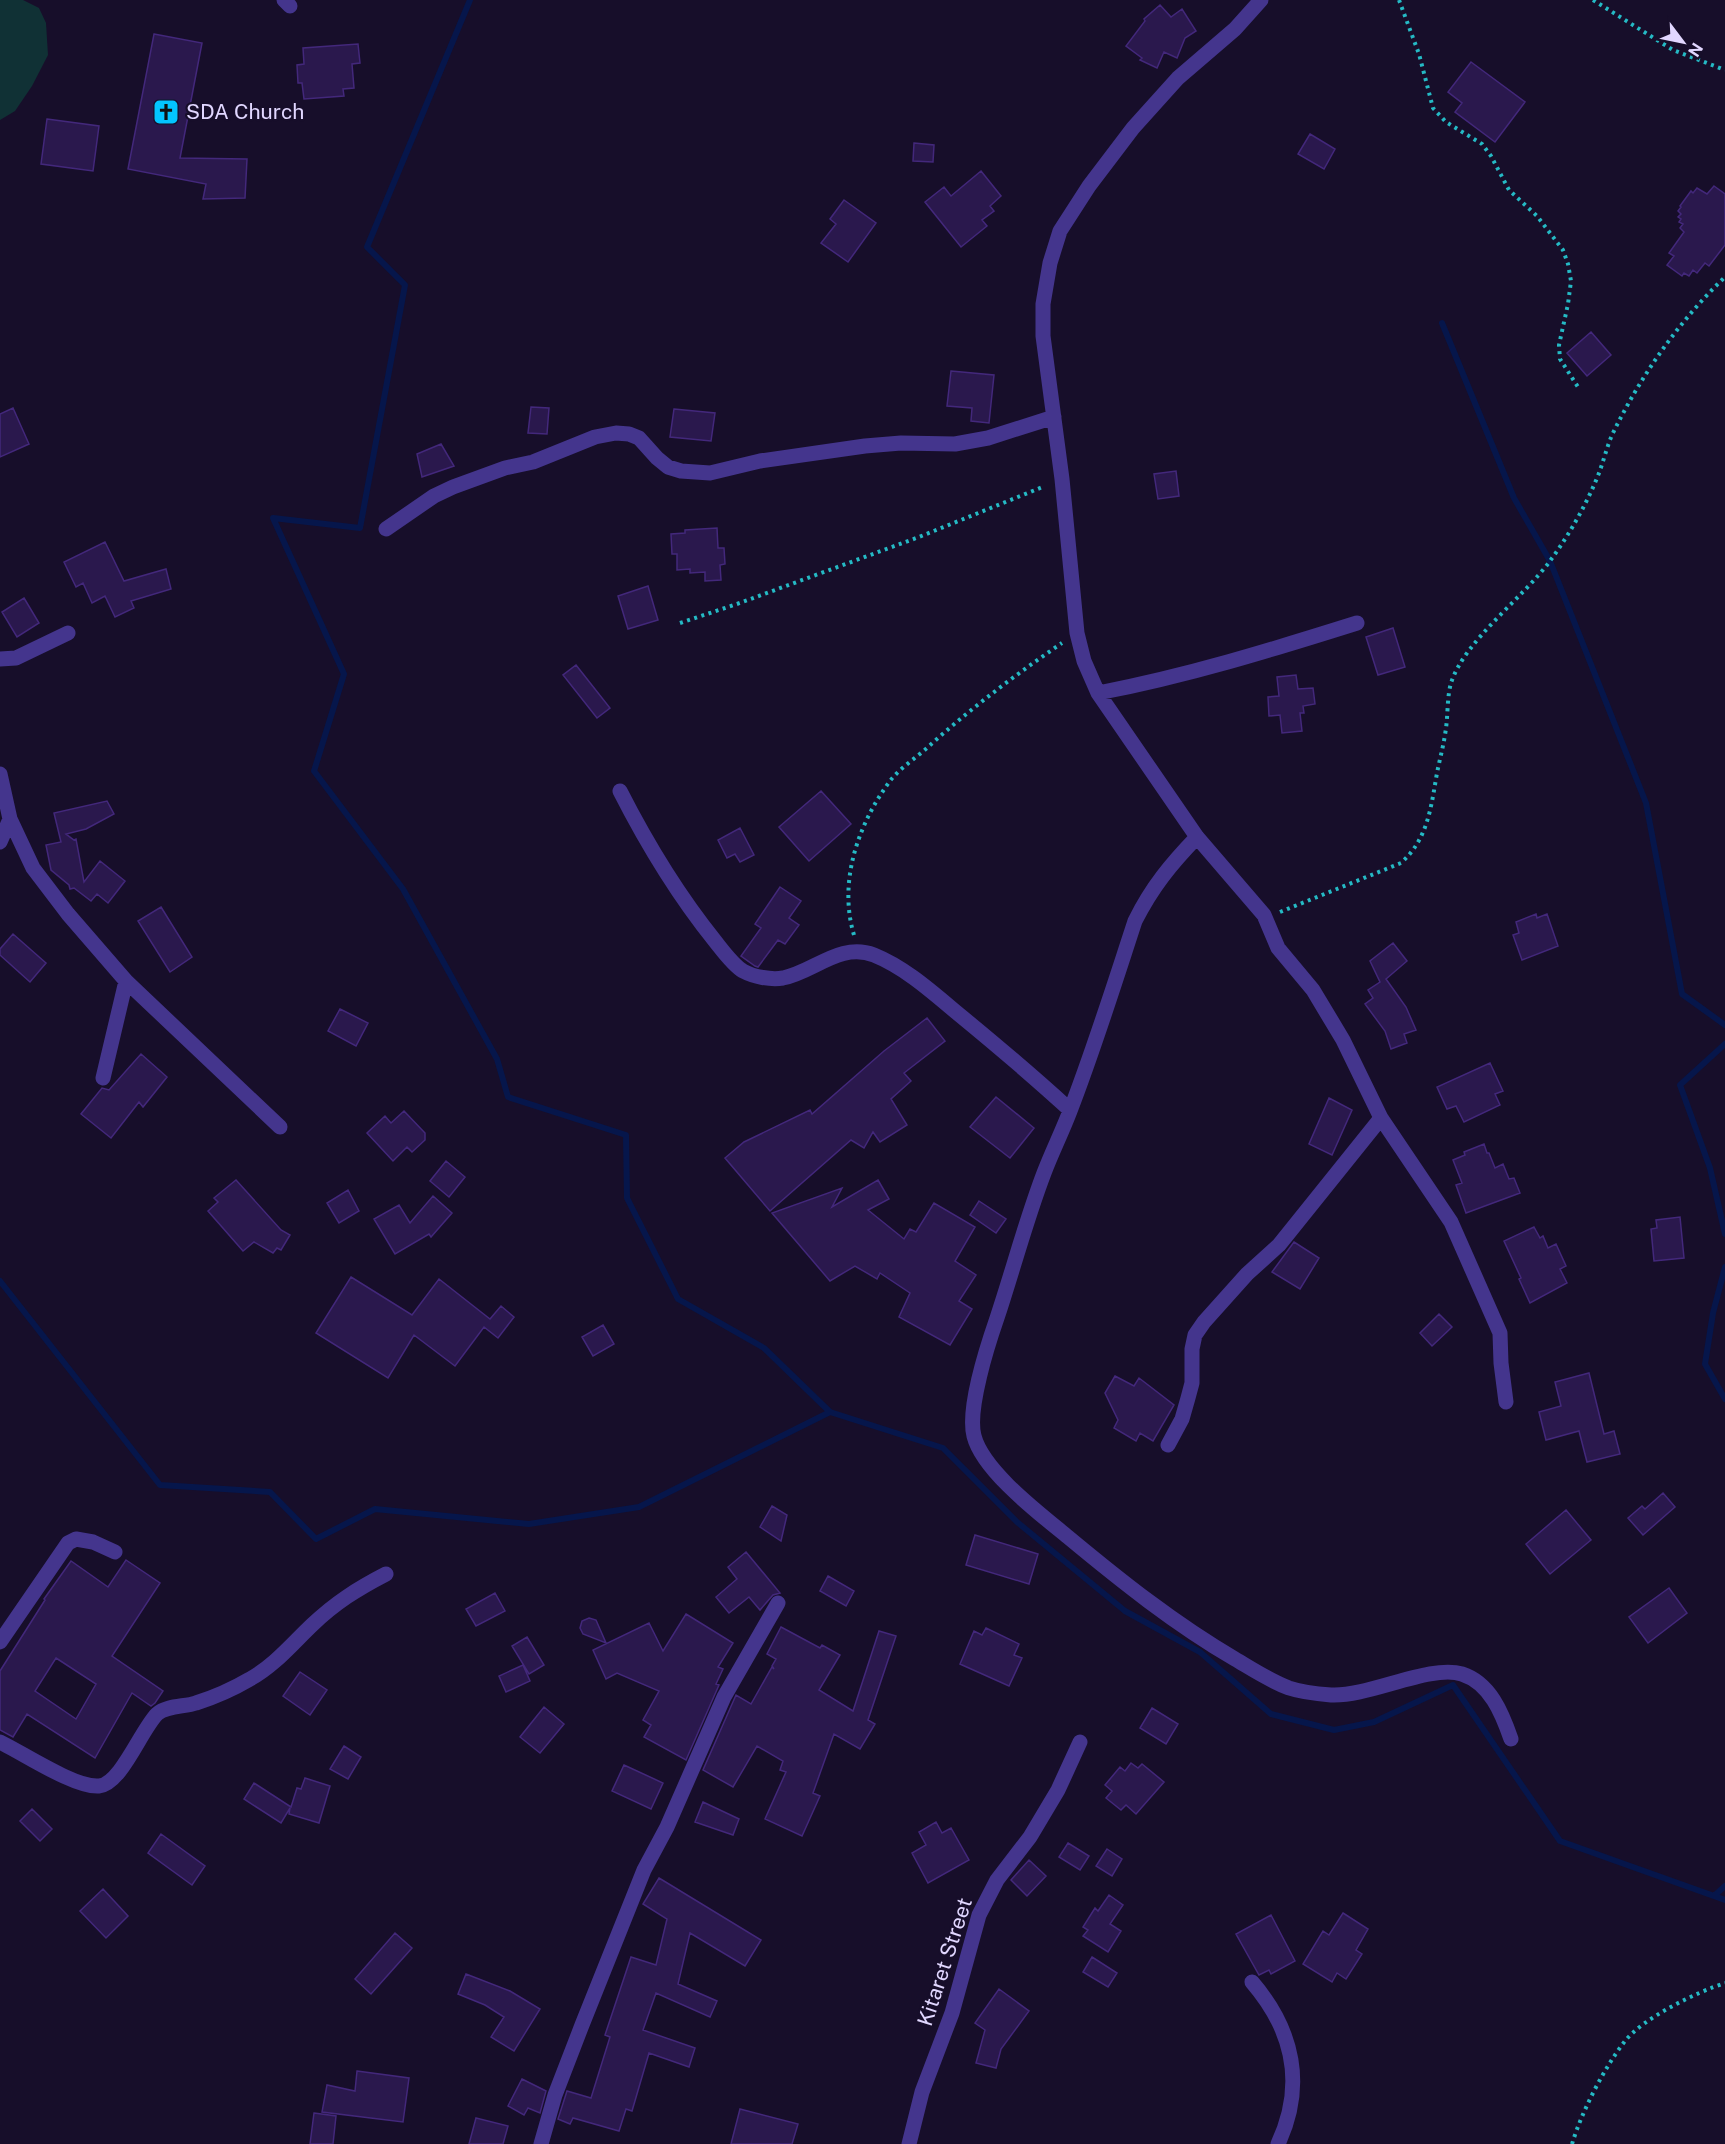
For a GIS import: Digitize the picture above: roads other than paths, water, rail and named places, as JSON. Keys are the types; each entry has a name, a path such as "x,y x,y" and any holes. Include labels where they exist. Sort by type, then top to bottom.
{"street":[{"path":"1261,0 1235,29 1178,78 1133,128 1089,186 1060,231 1050,263 1043,304 1043,336 1062,479 1077,633 1084,661 1098,693 1197,837 1264,915 1278,948 1313,990 1343,1040 1381,1118 1451,1222 1486,1296 1500,1333 1506,1402"},
{"path":"386,529 434,496 453,487 505,468 533,462 595,437 616,433 639,438 668,467 681,471 710,473 760,461 865,446 901,443 955,444 988,438 1054,417"},
{"path":"1098,693 1162,681 1357,623"},
{"path":"0,659 16,658 68,633"},
{"path":"0,774 10,819 33,868 68,914 126,981 280,1127"},
{"path":"620,791 644,837 689,907 741,970 756,976 783,978 842,953 859,951 873,955 900,969 933,993 1005,1050 1070,1110"},
{"path":"0,842 10,819"},
{"path":"1197,837 1167,869 1149,894 1135,921 1070,1110 1044,1172 987,1343 973,1413 973,1436 996,1474 1128,1587 1211,1645 1259,1673 1290,1688 1332,1695 1380,1688 1436,1673 1453,1672 1466,1676 1483,1686 1492,1698 1511,1739"},
{"path":"103,1078 126,981"},
{"path":"1168,1445 1182,1419 1192,1383 1192,1348 1196,1335 1204,1322 1247,1274 1279,1245 1381,1118"},
{"path":"0,1642 68,1543 76,1539 93,1542 115,1552"},
{"path":"0,1742 60,1774 87,1785 108,1784 119,1772 151,1721 161,1710 195,1703 221,1694 253,1678 286,1651 336,1604 355,1590 386,1574"},
{"path":"541,2144 555,2095 644,1870 667,1827 724,1697 778,1603"},
{"name":"Kitaret Street","path":"909,2144 922,2092 952,2013 980,1915 997,1880 1030,1837 1058,1790 1080,1742"},
{"path":"1252,1982 1281,2026 1288,2044 1293,2073 1293,2094 1286,2127 1278,2144"}],"waterway":[{"path":"470,0 367,247 405,285 360,528 273,518 344,674 314,771 403,889 497,1059 508,1097 626,1135 627,1198 678,1299 764,1348 830,1412"},
{"path":"1442,323 1514,498 1550,561 1646,803 1682,994 1725,1025"},
{"path":"1725,1044 1680,1085 1710,1168 1725,1234"},
{"path":"1725,1267 1713,1313 1705,1364 1725,1399"},
{"path":"0,1281 160,1485 270,1492 316,1539 375,1509 529,1524 639,1507 830,1412 943,1448 1017,1522 1125,1611 1200,1652 1271,1714 1334,1730 1374,1722 1453,1685 1560,1841 1725,1900"},
{"path":"1714,1896 1725,1886"}],"place":[{"name":"SDA Church","path":"166,112"}]}
